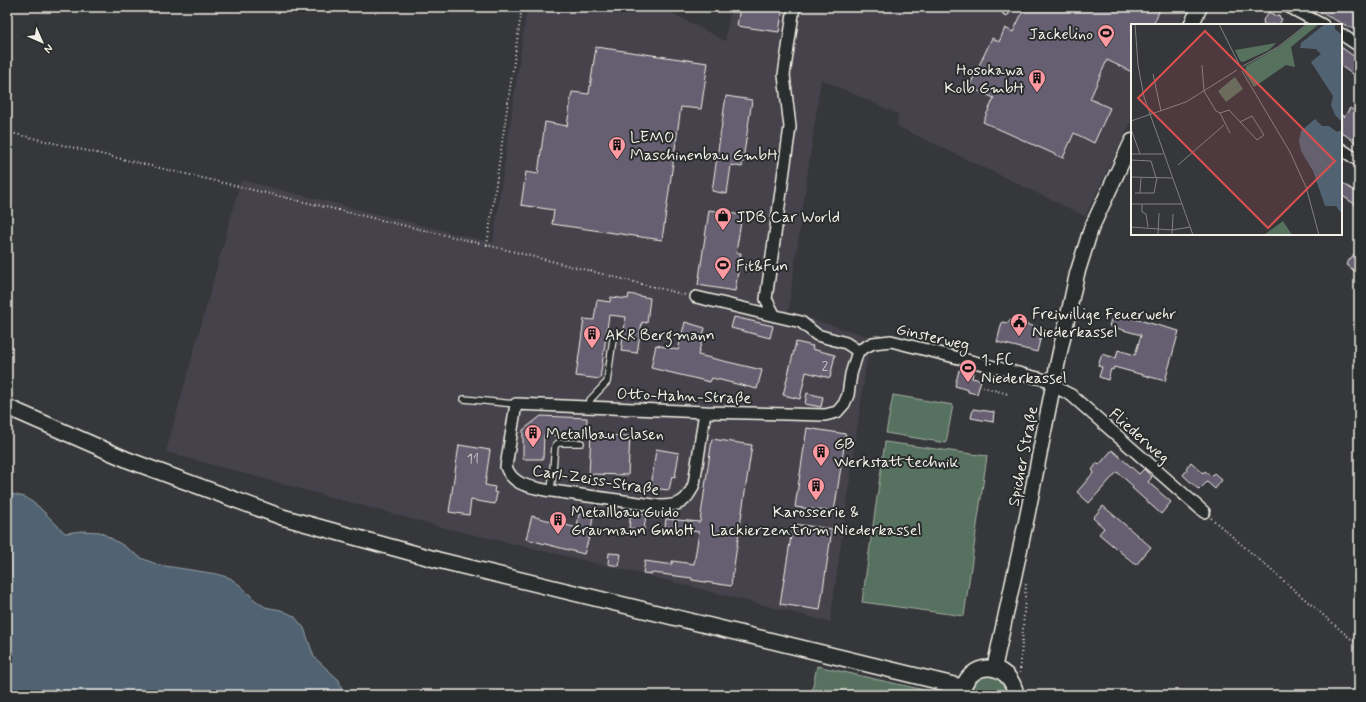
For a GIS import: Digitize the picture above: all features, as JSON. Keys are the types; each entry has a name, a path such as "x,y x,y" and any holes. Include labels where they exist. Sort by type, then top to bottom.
{"main road":[{"path":"7,407 128,460 282,517 438,560 962,691 966,680 972,674 978,670 986,668 994,669 1003,672 1009,678 1014,686 1016,695"}],"street":[{"path":"776,316 766,299 790,127 784,76 794,7"},
{"path":"1192,24 1200,7"},
{"path":"1289,7 1321,24"},
{"path":"1342,35 1359,46"},
{"name":"Spicher Straße","path":"994,669 1078,274 1087,242 1108,191 1131,142"},
{"path":"1342,149 1359,161"},
{"path":"696,297 801,322 817,335 846,343 858,351"},
{"name":"Ginsterweg","path":"858,351 873,343 891,341 1054,382"},
{"name":"Otto-Hahn-Straße","path":"516,404 705,412 825,415 837,412 844,404 848,395 851,374 858,351"},
{"name":"Fliederweg","path":"1054,382 1061,390 1071,395 1204,512"},
{"name":"Carl-Zeiss-Straße","path":"516,404 506,467 508,474 517,482 552,490 660,506 674,506 683,502 690,494 694,484 705,412"}],"lane":[{"path":"590,407 590,400 607,382 613,339"},
{"name":"Otto-Hahn-Straße","path":"464,400 516,404"},
{"path":"552,490 555,446 558,443 581,443"}],"path":[{"path":"487,245 522,7"},
{"path":"7,132 487,245 696,297"},
{"path":"979,386 1008,394"},
{"path":"1204,512 1359,646"},
{"path":"1021,676 1020,658 1026,578"}],"shaded area":[{"path":"527,7 660,7 725,41 731,7 1188,7 1180,24 1131,24 1131,122 1085,216 897,126 898,114 821,79 788,312 870,337 830,622 642,574 441,527 166,452 241,180 493,243"}],"green space":[{"path":"893,395 953,405 946,443 886,433"},
{"path":"885,442 987,456 964,616 862,602"},
{"path":"817,666 937,693 939,695 811,695"},
{"path":"980,674 1001,677 1010,695 966,695 967,690"}],"water":[{"path":"7,493 25,497 38,506 65,533 81,531 100,532 141,558 159,565 217,574 230,578 265,607 281,610 294,616 304,628 314,657 339,680 343,695 7,695"}],"building":[{"path":"740,7 783,7 779,32 737,26"},
{"name":"Hosokawa Kolb GmbH","path":"1025,7 1161,7 1153,24 1131,24 1131,72 1107,60 1090,99 1110,108 1094,143 1074,133 1063,158 983,122 994,98 969,87 992,38 999,42 1005,28 1013,32"},
{"path":"1309,7 1347,7 1359,13 1359,32"},
{"path":"1269,12 1276,16 1279,15 1282,19 1280,24 1264,24 1263,20"},
{"name":"LEMO Maschinenbau GmbH","path":"596,47 708,63 701,109 681,107 662,240 552,224 554,210 521,205 526,172 538,174 545,122 567,126 572,92 589,94"},
{"path":"1342,48 1359,60 1359,79 1342,67"},
{"path":"726,96 752,100 742,167 731,165 727,194 712,191"},
{"path":"1350,108 1359,114 1359,145 1342,133 1342,115 1344,117"},
{"path":"1342,183 1359,194 1359,207 1342,196"},
{"path":"709,210 742,215 736,253 741,253 735,291 698,285"},
{"path":"1359,248 1359,275 1346,264"},
{"path":"629,294 650,298 647,323 642,322 637,353 621,351 626,317 609,315 600,379 576,376 584,319 594,320 597,300 610,302 611,297 628,299"},
{"path":"1113,313 1179,331 1165,381 1114,367 1113,370 1111,369 1108,380 1099,377 1102,367 1098,366 1102,354 1116,358 1118,350 1135,355 1141,335 1109,326"},
{"path":"734,317 773,326 770,338 731,328"},
{"name":"Freiwillige Feuerwehr Niederkassel","path":"1009,320 1037,327 1036,330 1042,332 1037,352 997,342 1002,322 1008,323"},
{"path":"685,322 705,328 698,355 762,370 757,389 712,378 710,382 651,368 656,345 678,350"},
{"path":"796,342 813,346 812,349 835,355 830,378 806,372 800,399 783,395"},
{"name":"1. FC Niederkassel","path":"959,370 973,373 972,378 981,380 977,394 955,386"},
{"path":"807,393 823,397 821,407 805,404"},
{"path":"973,409 994,412 993,422 971,418"},
{"name":"Metallbau Clasen","path":"541,416 587,418 586,437 544,435 543,459 523,459 523,430"},
{"path":"807,428 846,434 834,512 795,507"},
{"path":"591,433 630,436 628,475 589,474"},
{"path":"712,439 752,445 731,586 692,580 692,578 643,573 645,561 666,564 672,564 672,561 694,564 699,532 665,527 666,519 700,522"},
{"path":"459,445 490,450 485,485 495,487 494,492 497,493 495,504 471,500 469,515 449,512"},
{"path":"656,449 679,453 675,477 672,476 669,490 651,488"},
{"path":"1112,450 1139,474 1144,469 1152,477 1148,482 1171,502 1161,514 1132,488 1133,486 1117,472 1089,503 1077,492 1094,472 1092,470 1097,463 1099,465"},
{"path":"1191,462 1203,473 1205,471 1211,476 1214,473 1222,480 1215,489 1207,482 1199,490 1183,475"},
{"path":"1103,506 1151,547 1136,565 1099,534 1104,528 1093,518"},
{"path":"631,512 646,515 644,530 639,529 636,531 629,528"},
{"name":"Metallbau Guido Graumann GmbH","path":"579,514 593,516 591,531 584,554 526,539 532,516 577,528"},
{"path":"793,524 832,529 820,610 780,604"},
{"path":"609,553 621,554 619,566 608,564"}],"place":[{"name":"Jackelino","path":"1106,48"},
{"name":"Hosokawa Kolb GmbH","path":"1037,93"},
{"name":"LEMO Maschinenbau GmbH","path":"617,160"},
{"name":"JDB Car World","path":"723,231"},
{"name":"Fit&Fun","path":"723,280"},
{"name":"Freiwillige Feuerwehr Niederkassel","path":"1019,337"},
{"name":"AKR Bergmann","path":"592,349"},
{"name":"1. FC Niederkassel","path":"968,383"},
{"name":"Metallbau Clasen","path":"533,448"},
{"name":"GB Werkstatttechnik","path":"821,467"},
{"name":"Karosserie & Lackierzentrum Niederkassel","path":"816,501"},
{"name":"Metallbau Guido Graumann GmbH","path":"558,535"}]}
